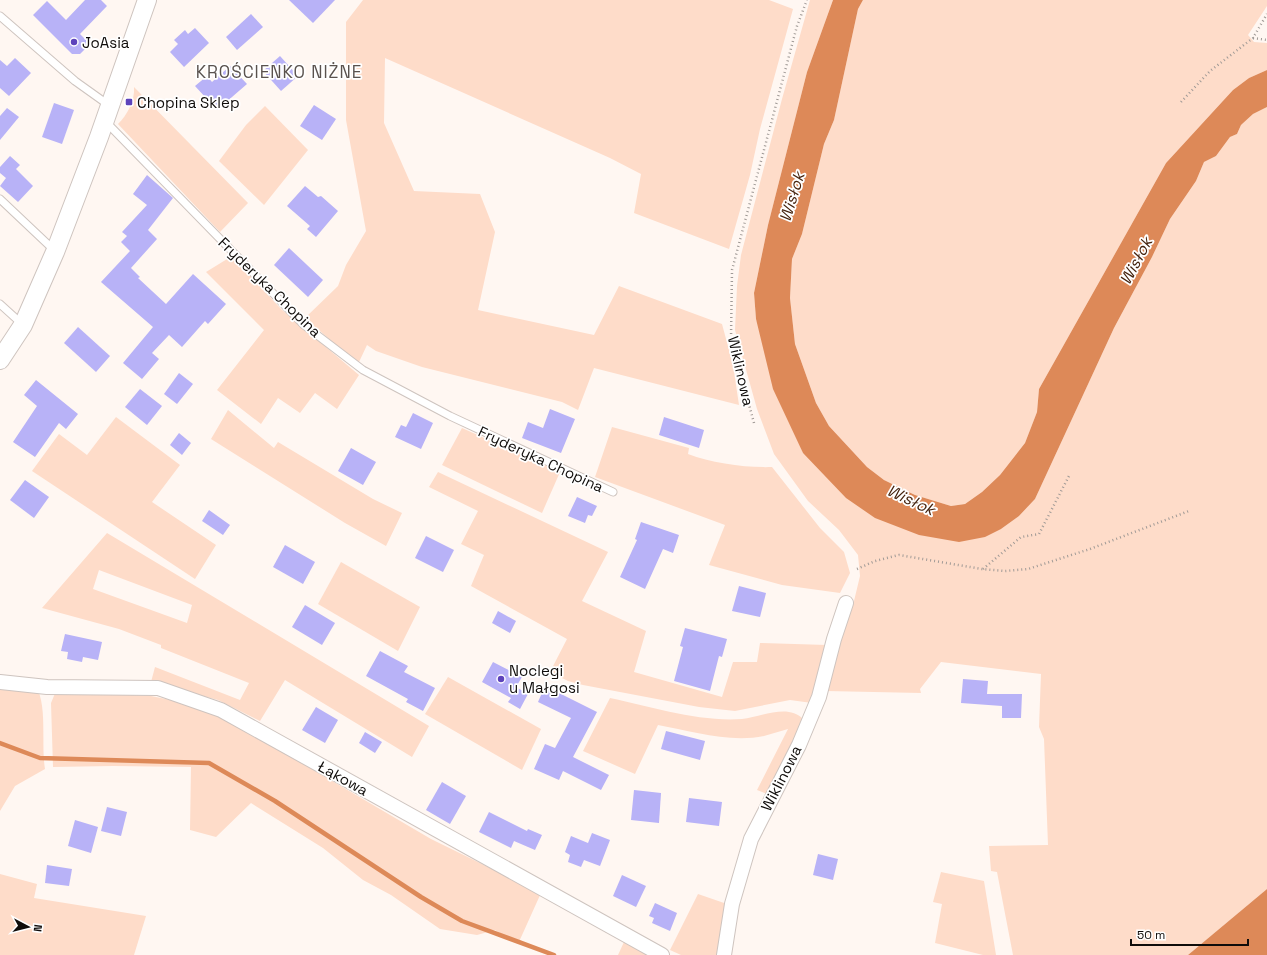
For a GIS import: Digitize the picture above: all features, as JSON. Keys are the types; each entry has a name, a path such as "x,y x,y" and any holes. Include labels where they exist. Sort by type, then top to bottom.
{"street":[{"path":"0,360 23,325 55,252 108,113 147,0"},
{"name":"Wiklinowa","path":"724,955 732,904 751,839 799,744 816,704 846,602"},
{"name":"Łąkowa","path":"0,682 47,687 158,688 221,710 662,955"}],"lane":[{"name":"Fryderyka Chopina","path":"0,16 75,81 108,113 304,325 363,370 450,416 613,492"},
{"path":"0,199 55,252"},
{"path":"0,304 23,325"}],"path":[{"name":"Wiklinowa","path":"754,423 731,338 732,270 797,26 807,0"},
{"path":"1181,102 1210,71 1253,38 1267,14"},
{"path":"1253,38 1267,40"},
{"path":"982,569 1021,537 1039,534 1070,474"},
{"path":"857,570 875,560 899,555 982,569 1005,571 1028,569 1090,549 1189,511"}],"shaded area":[{"path":"363,0 769,0 793,9 760,129 750,175 729,249 634,213 641,174 610,158 385,58 384,123 414,191 480,194 495,232 478,310 594,335 619,286 722,324 733,365 739,405 594,368 578,410 562,402 422,367 376,351 367,345 359,362 336,345 305,318 338,286 346,265 366,231 346,120 346,22"},
{"path":"810,0 833,0 807,72 768,225 754,293 756,319 803,453 1001,529 1019,516 1035,499 1114,328 1152,257 1170,219 1196,181 1204,162 1216,156 1230,137 1237,134 1241,125 1253,114 1267,107 1267,889 1188,955 1013,955 997,872 991,871 989,846 1048,845 1044,739 1039,727 1041,674 941,662 920,689 921,693 826,691 843,631 854,601 860,576 858,555 839,530 808,501 774,454 757,409 735,330 737,286 741,255"},
{"path":"863,0 1267,0 1267,6 1248,35 1254,42 1267,43 1267,70 1249,78 1233,90 1166,163 1039,389 1037,412 1025,443 1000,475 982,492 965,504 951,506 915,495 884,480 867,467 829,426 816,403 795,344 790,298 792,259 802,234 824,144 834,120 858,9"},
{"path":"134,87 248,203 220,232 118,124 130,107"},
{"path":"265,106 308,150 264,205 219,161 246,125"},
{"path":"232,256 281,309 359,375 337,409 315,393 300,413 278,398 261,424 217,390 264,330 206,272"},
{"path":"228,410 274,448 278,442 373,499 402,513 386,546 345,523 211,439"},
{"path":"116,417 180,465 152,502 216,545 195,579 32,471 59,434 87,455"},
{"path":"612,427 689,448 688,454 708,460 740,466 772,467 820,528 844,552 850,573 840,593 782,585 709,565 725,525 595,477"},
{"path":"462,428 560,472 542,513 442,465"},
{"path":"438,472 608,552 582,601 646,631 634,672 722,697 733,662 757,662 760,643 827,645 812,703 790,700 735,711 699,707 583,685 568,681 550,672 567,639 471,586 484,555 461,544 478,511 429,487"},
{"path":"107,533 429,726 412,757 285,680 260,721 218,700 151,682 155,667 240,700 249,683 161,648 161,645 119,629 42,608","holes":["99,570 192,605 187,623 93,589"]},
{"path":"341,562 420,607 398,651 318,604"},
{"path":"448,677 541,729 522,770 425,714"},
{"path":"0,685 38,690 41,699 43,718 45,769 15,786 0,811"},
{"path":"56,691 151,696 200,706 235,724 431,839 541,893 518,944 495,930 477,935 440,929 391,895 363,880 323,848 251,803 216,837 190,830 191,767 53,767 51,703"},
{"path":"610,698 675,713 709,718 742,719 774,712 790,712 797,714 803,719 802,729 767,794 757,790 788,729 764,736 737,738 710,735 658,725 635,774 583,751"},
{"path":"941,872 984,881 996,955 983,955 935,943 942,904 933,902"},
{"path":"0,874 37,884 34,898 146,916 134,955 0,955"},
{"path":"698,894 727,904 719,955 681,955 670,950"},
{"path":"624,942 649,955 618,955"}],"water":[{"name":"Wisłok","path":"833,0 863,0 858,9 834,120 824,144 802,234 792,259 790,298 795,344 816,403 829,426 867,467 884,480 915,495 951,506 965,504 982,492 1000,475 1025,443 1037,412 1039,389 1166,163 1233,90 1249,78 1267,70 1267,107 1253,114 1241,125 1237,134 1230,137 1216,156 1204,162 1196,181 1170,219 1152,257 1114,328 1035,499 1019,516 1001,529 985,537 959,542 919,535 875,518 846,498 803,453 773,389 756,319 754,293 768,225 807,72"},
{"path":"1267,889 1267,955 1188,955"}],"building":[{"path":"85,0 101,0 107,6 80,34 86,40 86,48 80,54 72,54 33,15 47,1 66,20"},
{"path":"289,0 335,0 313,23"},
{"path":"251,14 263,27 237,50 226,37"},
{"path":"195,28 209,43 184,67 170,52 178,44 174,40 185,30 188,34"},
{"path":"280,56 298,76 281,91 263,71"},
{"path":"15,58 31,73 9,96 0,88 0,60 7,66"},
{"path":"230,66 247,84 217,110 195,86 207,76 212,82"},
{"path":"54,103 74,110 62,144 42,137"},
{"path":"314,105 336,119 322,140 300,126"},
{"path":"7,108 19,117 0,140 0,116"},
{"path":"10,156 20,165 16,169 33,186 18,202 0,186 6,178 0,173 0,167"},
{"path":"147,175 173,198 148,230 157,239 131,268 140,277 138,278 166,304 193,274 226,304 208,324 205,321 182,347 169,335 152,353 159,359 142,379 123,363 153,327 101,282 130,251 121,242 127,236 122,232 147,205 133,194"},
{"path":"305,186 318,197 321,196 338,211 316,237 307,229 310,226 287,206"},
{"path":"289,248 323,280 308,297 274,265"},
{"path":"78,327 110,356 96,372 64,343"},
{"path":"179,373 193,384 177,404 164,394"},
{"path":"36,380 78,414 66,429 59,423 35,457 13,442 37,406 24,395"},
{"path":"140,389 162,406 147,425 125,407"},
{"path":"550,409 575,419 561,453 522,438 528,422 543,428"},
{"path":"413,413 433,423 421,449 395,437 401,425 406,427"},
{"path":"664,417 704,430 699,448 659,435"},
{"path":"179,433 191,443 182,455 170,445"},
{"path":"351,448 376,462 363,485 338,471"},
{"path":"25,480 49,497 34,518 10,500"},
{"path":"577,497 597,506 592,516 588,515 585,523 568,516"},
{"path":"209,510 230,525 223,535 202,521"},
{"path":"641,522 679,535 673,553 663,549 645,589 620,577 637,540 635,539"},
{"path":"426,536 454,550 443,572 415,558"},
{"path":"285,545 315,562 303,584 273,567"},
{"path":"739,586 766,593 760,617 732,611"},
{"path":"305,605 335,623 322,645 292,627"},
{"path":"498,611 516,621 510,633 492,623"},
{"path":"685,628 727,639 722,657 719,656 710,691 674,681 683,647 680,646"},
{"path":"65,634 102,642 98,660 83,657 82,662 67,659 68,652 61,651"},
{"path":"380,651 408,666 404,672 435,688 423,711 406,702 408,699 366,676"},
{"path":"493,662 522,677 516,687 528,694 520,709 508,702 511,698 482,682"},
{"path":"963,679 988,681 987,694 1022,694 1021,718 1002,718 1002,706 961,703"},
{"path":"545,686 597,712 573,757 609,775 601,790 563,771 559,780 534,769 545,744 555,748 571,718 538,702"},
{"path":"316,707 338,720 325,743 302,730"},
{"path":"666,731 705,741 700,760 661,749"},
{"path":"365,732 382,742 375,753 359,743"},
{"path":"442,782 466,796 450,824 426,810"},
{"path":"634,790 661,793 659,823 631,820"},
{"path":"689,798 722,802 719,826 686,822"},
{"path":"107,807 127,812 121,836 101,831"},
{"path":"489,812 527,831 528,829 542,835 535,850 514,841 511,848 479,832"},
{"path":"75,820 98,827 91,853 68,846"},
{"path":"592,833 610,840 600,866 584,860 581,867 568,862 570,855 565,852 571,836 588,843"},
{"path":"818,854 838,859 833,880 813,875"},
{"path":"47,865 72,869 69,886 45,883"},
{"path":"622,875 646,886 636,907 613,896"},
{"path":"655,903 677,913 670,931 652,923 654,918 649,916"}],"waterway":[{"path":"0,743 40,758 209,763 275,801 421,897 462,921 554,955"}],"place":[{"name":"JoAsia","path":"74,42"},
{"name":"Chopina Sklep","path":"129,102"},
{"name":"Noclegi u Małgosi","path":"501,679"}],"district":[{"name":"KROŚCIENKO NIŻNE","path":"279,72"}]}
